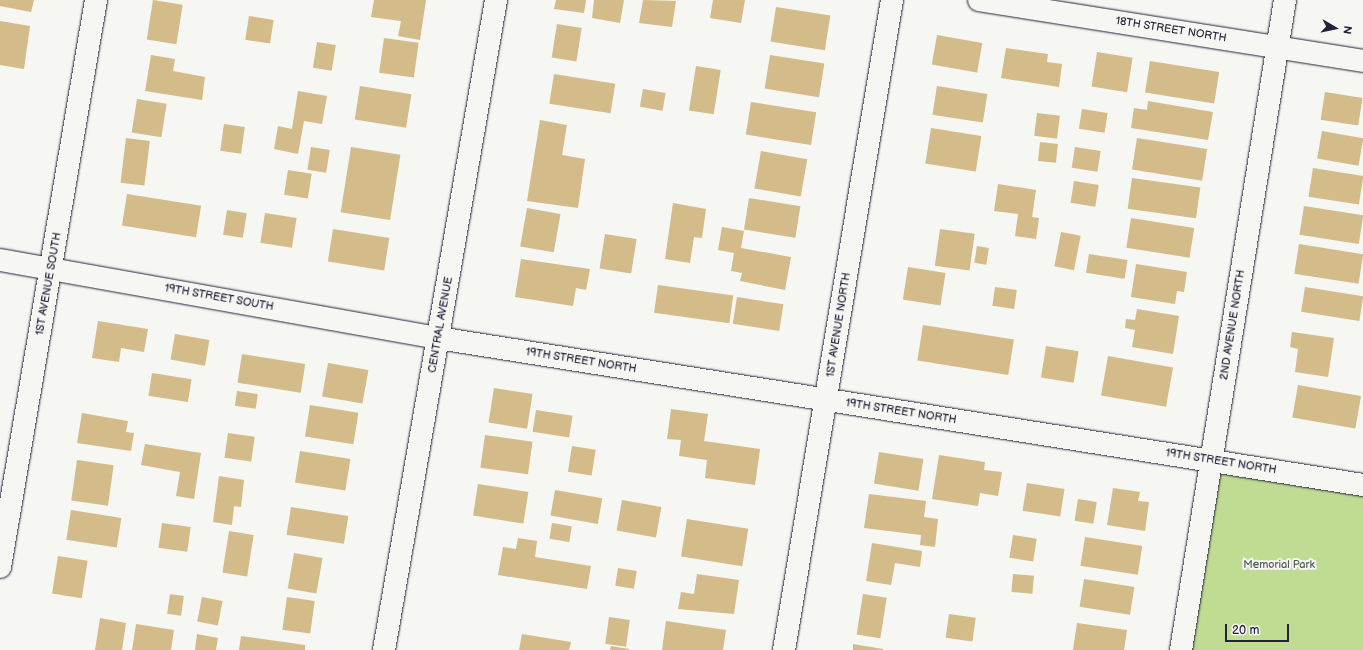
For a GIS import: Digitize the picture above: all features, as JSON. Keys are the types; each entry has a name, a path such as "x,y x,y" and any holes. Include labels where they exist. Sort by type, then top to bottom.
{"street":[{"name":"1ST AVENUE SOUTH","path":"0,567 52,268 96,0"},
{"name":"CENTRAL AVENUE","path":"384,650 496,0"},
{"name":"1ST AVENUE NORTH","path":"784,650 892,0"},
{"name":"18TH STREET NORTH","path":"979,0 1363,61"},
{"name":"2ND AVENUE NORTH","path":"1181,650 1285,0"},
{"name":"19TH STREET SOUTH","path":"0,260 52,268 438,338"},
{"name":"19TH STREET NORTH","path":"438,338 1363,485"}],"green space":[{"name":"Memorial Park","path":"1212,460 1363,485 1363,650 1181,650"}],"building":[{"path":"0,0 34,0 31,12 0,6"},
{"path":"153,0 183,5 176,44 147,40"},
{"path":"374,0 426,0 420,40 398,36 401,21 371,17"},
{"path":"556,0 586,0 584,13 554,9"},
{"path":"594,0 624,0 620,23 592,18"},
{"path":"643,0 676,1 672,27 639,23"},
{"path":"713,0 745,0 741,23 710,18"},
{"path":"776,7 830,16 825,50 771,42"},
{"path":"249,16 274,20 270,44 245,40"},
{"path":"0,21 30,26 24,69 0,65"},
{"path":"557,24 582,28 576,61 552,58"},
{"path":"937,35 982,43 977,73 932,65"},
{"path":"384,38 419,43 414,78 379,73"},
{"path":"317,42 336,45 332,71 313,68"},
{"path":"1006,48 1048,54 1047,62 1062,64 1059,87 1001,78"},
{"path":"1097,52 1133,58 1127,92 1092,87"},
{"path":"151,55 175,59 173,71 205,77 202,100 145,91"},
{"path":"770,55 824,64 819,97 765,89"},
{"path":"1150,61 1219,72 1214,104 1145,93"},
{"path":"696,66 721,70 714,114 689,110"},
{"path":"554,74 615,84 611,113 549,104"},
{"path":"360,86 411,94 406,128 355,120"},
{"path":"937,86 987,94 983,123 932,115"},
{"path":"643,89 666,93 663,111 640,107"},
{"path":"298,91 327,96 322,124 304,121 298,154 274,149 278,126 292,129"},
{"path":"1325,92 1363,98 1358,126 1321,120"},
{"path":"137,99 167,104 161,137 132,133"},
{"path":"1148,101 1213,112 1208,140 1131,128 1134,108 1147,110"},
{"path":"751,102 816,112 811,145 746,135"},
{"path":"1082,109 1108,113 1105,133 1079,129"},
{"path":"1037,113 1060,116 1057,139 1034,136"},
{"path":"540,120 567,125 562,155 585,159 578,208 527,201"},
{"path":"224,124 245,127 241,154 220,151"},
{"path":"931,128 981,136 976,172 925,164"},
{"path":"1322,131 1363,138 1358,166 1317,159"},
{"path":"126,138 150,141 144,186 121,183"},
{"path":"1137,138 1207,149 1202,181 1132,170"},
{"path":"1040,142 1058,144 1056,163 1038,161"},
{"path":"311,147 330,150 326,173 307,170"},
{"path":"351,147 400,155 390,220 341,212"},
{"path":"1075,147 1101,151 1097,172 1072,168"},
{"path":"761,151 807,159 801,197 754,188"},
{"path":"1313,168 1363,176 1359,205 1308,197"},
{"path":"288,170 312,174 308,198 284,195"},
{"path":"1132,178 1200,188 1196,218 1128,209"},
{"path":"1074,181 1099,185 1095,207 1071,203"},
{"path":"998,184 1036,190 1032,217 1039,218 1036,239 1015,236 1018,214 994,211"},
{"path":"127,194 201,206 196,237 122,226"},
{"path":"749,198 800,206 795,238 744,230"},
{"path":"673,203 706,209 702,238 694,237 690,263 665,259"},
{"path":"1304,206 1363,215 1359,244 1299,235"},
{"path":"527,208 560,214 554,252 520,246"},
{"path":"227,210 247,213 243,238 223,235"},
{"path":"265,213 297,218 292,248 260,243"},
{"path":"1131,218 1194,228 1190,258 1126,248"},
{"path":"722,227 744,231 741,248 791,257 785,290 740,281 742,273 731,271 734,253 718,250"},
{"path":"333,229 389,238 384,271 328,262"},
{"path":"940,229 975,234 970,271 935,266"},
{"path":"1061,232 1081,236 1074,270 1054,266"},
{"path":"605,234 637,239 631,274 600,269"},
{"path":"1299,244 1363,254 1359,284 1294,274"},
{"path":"977,246 989,248 986,265 974,263"},
{"path":"1089,254 1128,260 1125,279 1086,273"},
{"path":"521,259 590,269 586,290 576,288 573,306 515,297"},
{"path":"1136,264 1187,272 1184,292 1177,291 1175,304 1131,297"},
{"path":"908,267 946,273 940,306 903,300"},
{"path":"658,285 733,296 729,323 654,313"},
{"path":"995,287 1017,290 1014,309 992,306"},
{"path":"1305,287 1363,296 1359,321 1301,312"},
{"path":"737,297 783,304 779,331 733,324"},
{"path":"1137,309 1179,316 1173,354 1132,347 1135,330 1125,328 1126,319 1135,320"},
{"path":"98,321 148,329 144,352 121,348 119,362 92,358"},
{"path":"923,325 1014,339 1008,375 917,361"},
{"path":"1292,332 1334,338 1328,377 1295,372 1298,349 1290,347"},
{"path":"175,334 209,340 205,366 170,360"},
{"path":"1046,346 1079,351 1074,383 1041,378"},
{"path":"242,354 305,364 301,393 237,383"},
{"path":"1108,356 1173,367 1166,407 1101,395"},
{"path":"328,363 368,370 362,404 322,396"},
{"path":"152,373 192,379 188,402 148,396"},
{"path":"1298,385 1361,396 1355,429 1292,417"},
{"path":"494,388 533,394 527,429 489,423"},
{"path":"237,391 258,394 256,409 235,406"},
{"path":"310,405 358,413 353,444 305,437"},
{"path":"671,409 708,414 704,441 760,449 755,485 705,478 707,460 679,456 681,440 667,439"},
{"path":"536,410 573,416 569,438 533,432"},
{"path":"82,413 128,421 126,432 134,433 131,451 77,443"},
{"path":"228,433 255,437 251,462 225,458"},
{"path":"485,435 533,442 528,474 480,468"},
{"path":"145,444 201,453 194,499 176,496 180,472 141,465"},
{"path":"572,446 596,450 592,475 568,472"},
{"path":"300,451 350,459 345,491 295,483"},
{"path":"879,452 923,459 918,491 874,484"},
{"path":"939,455 985,462 984,470 1002,472 998,496 980,493 978,506 932,499"},
{"path":"77,460 114,465 108,506 71,501"},
{"path":"219,476 244,480 241,507 234,506 232,525 213,522"},
{"path":"1027,483 1065,489 1060,517 1023,511"},
{"path":"478,484 528,492 523,524 473,516"},
{"path":"1113,488 1140,492 1138,501 1149,502 1145,531 1107,525"},
{"path":"555,490 602,498 598,524 550,516"},
{"path":"869,494 926,501 924,517 938,519 935,547 920,545 921,535 864,528"},
{"path":"1078,499 1097,502 1093,524 1075,521"},
{"path":"622,500 661,507 656,537 617,531"},
{"path":"291,507 348,516 344,544 287,535"},
{"path":"71,510 121,518 117,548 66,540"},
{"path":"687,519 748,529 742,566 681,557"},
{"path":"162,523 191,527 187,552 159,548"},
{"path":"552,523 572,526 569,542 549,539"},
{"path":"229,531 254,535 247,576 222,572"},
{"path":"1013,535 1037,539 1033,561 1009,558"},
{"path":"1085,537 1142,546 1138,575 1080,566"},
{"path":"518,538 537,541 535,557 591,566 587,589 498,575 503,547 516,549"},
{"path":"872,543 922,551 920,567 895,563 891,585 866,581"},
{"path":"294,553 323,558 316,593 288,588"},
{"path":"58,556 88,561 82,598 52,594"},
{"path":"618,568 637,571 634,589 615,586"},
{"path":"697,574 739,580 734,614 678,609 681,592 694,594"},
{"path":"1013,574 1034,576 1032,594 1011,592"},
{"path":"1084,579 1134,587 1130,615 1080,607"},
{"path":"170,594 184,596 181,616 167,614"},
{"path":"863,594 887,598 880,638 857,634"},
{"path":"202,597 223,601 218,626 197,622"},
{"path":"287,597 315,601 310,634 282,630"},
{"path":"949,614 976,618 972,642 946,638"},
{"path":"609,617 630,620 626,647 605,644"},
{"path":"100,618 126,623 122,650 95,650"},
{"path":"666,621 726,630 723,650 662,650"},
{"path":"1077,623 1127,630 1124,650 1073,650"},
{"path":"136,624 174,630 171,650 132,650"},
{"path":"197,634 218,638 216,650 195,650"},
{"path":"522,634 571,642 569,650 519,650"},
{"path":"241,636 305,645 305,650 239,650"},
{"path":"853,644 883,649 883,650 853,650"},
{"path":"611,646 629,649 629,650 610,650"}]}
